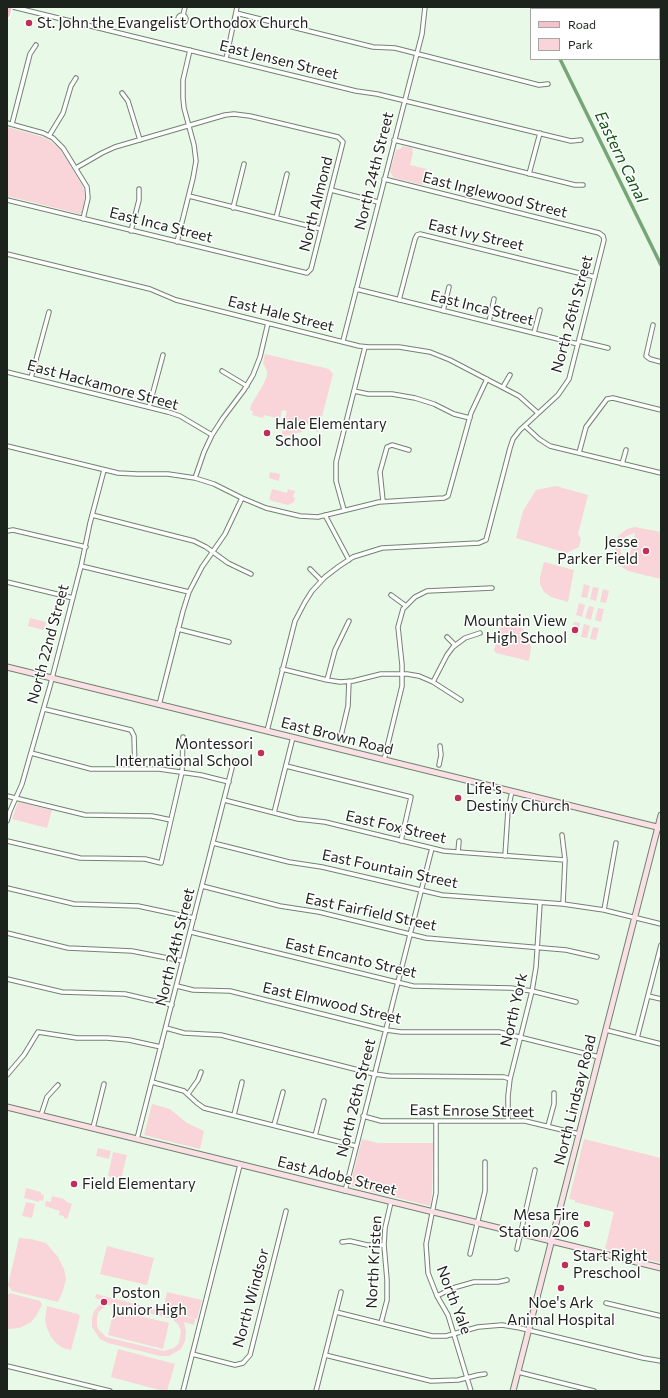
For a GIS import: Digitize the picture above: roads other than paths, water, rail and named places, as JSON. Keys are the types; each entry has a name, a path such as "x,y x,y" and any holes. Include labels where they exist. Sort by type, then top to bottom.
{"main road":[{"path":"7,15 9,7"},
{"name":"East Brown Road","path":"7,667 659,827"},
{"name":"North Lindsay Road","path":"513,1391 661,815"},
{"name":"East Adobe Street","path":"7,1107 661,1268"}],"street":[{"name":"East Jensen Street","path":"13,7 356,91 377,94 571,141 581,140"},
{"path":"183,15 185,7"},
{"path":"226,59 237,7"},
{"name":"North 24th Street","path":"343,341 423,29 425,7"},
{"path":"236,13 373,47 392,47 539,85 548,84"},
{"path":"12,124 30,54 36,45"},
{"path":"177,242 196,161 194,144 183,103 182,89 190,50"},
{"path":"50,136 63,113 71,86 76,78"},
{"path":"122,94 128,101 140,140"},
{"name":"North Almond","path":"189,125 220,116 240,114 342,140 343,145 322,229 309,272"},
{"path":"7,123 50,136 63,148 86,184 88,191 88,202 83,219"},
{"path":"76,168 108,150 189,125"},
{"path":"529,174 540,133"},
{"path":"394,140 575,185 583,185"},
{"path":"234,208 244,164"},
{"path":"276,218 287,174"},
{"name":"East Inglewood Street","path":"384,180 602,235"},
{"path":"132,231 139,200 139,189"},
{"path":"331,190 378,202"},
{"path":"189,196 322,229"},
{"name":"East Inca Street","path":"7,200 304,273 309,272"},
{"path":"602,235 604,229"},
{"name":"East Ivy Street","path":"399,300 415,239 420,234 595,277"},
{"name":"North 26th Street","path":"349,560 367,552 387,547 484,541 487,536 511,445 515,436 558,395 565,386 572,370 604,240 602,235"},
{"name":"East Hale Street","path":"7,254 150,289 176,300 365,347 399,347 425,351 445,358 503,387 523,398 538,413"},
{"path":"443,311 449,287"},
{"name":"East Inca Street","path":"356,289 534,333 608,348"},
{"path":"489,322 494,299"},
{"path":"534,333 540,310"},
{"path":"31,378 48,312"},
{"path":"195,478 212,434 247,386 258,362 268,323"},
{"path":"653,325 646,356 650,359 661,362"},
{"path":"344,510 337,485 335,466 365,347"},
{"path":"149,407 163,355"},
{"path":"222,371 247,386"},
{"name":"East Hackamore Street","path":"7,372 176,415 212,434"},
{"path":"503,387 510,375"},
{"path":"7,446 124,474 168,474 195,478 214,484 266,508 311,517 383,501 444,498 448,496 475,402 487,379"},
{"path":"354,391 415,398 434,404 454,414 470,418"},
{"path":"579,453 586,427 607,399 613,398 661,410"},
{"path":"524,426 546,444 661,474"},
{"path":"383,501 380,472 386,449 388,446 392,445 409,450"},
{"path":"622,464 626,450"},
{"name":"North 22nd Street","path":"7,821 22,784 44,708 86,547 92,515 104,470"},
{"path":"159,705 189,592 199,572 225,534 242,498"},
{"path":"92,515 190,539 202,544 228,563 251,574"},
{"path":"266,731 298,615 308,596 321,580 349,560 325,515"},
{"path":"7,530 13,530 86,547"},
{"path":"81,566 189,592"},
{"path":"310,569 321,580"},
{"path":"7,582 73,598"},
{"path":"384,760 401,690 403,673 398,627 401,614 406,606 415,597 431,590 492,588"},
{"path":"391,595 406,606"},
{"path":"327,680 335,650 349,621"},
{"path":"178,629 229,642"},
{"path":"433,682 447,655 455,645 469,636 480,633"},
{"path":"447,637 455,645"},
{"path":"282,669 335,682 349,681 380,674 403,673 419,676 433,682 462,700"},
{"path":"340,740 348,706 349,681"},
{"path":"44,708 131,730 134,736 134,769"},
{"path":"7,841 80,858 145,859 161,863 182,772 183,737"},
{"path":"274,813 293,737"},
{"path":"439,765 441,755 440,746"},
{"path":"31,753 91,769 159,769 201,775 229,782"},
{"name":"North 24th Street","path":"137,1139 184,961 234,760"},
{"path":"286,766 411,797 401,841"},
{"path":"505,856 508,810 512,791"},
{"path":"7,796 85,815 152,816 171,820"},
{"name":"East Fox Street","path":"224,800 298,819 325,822 432,848 458,852 565,860"},
{"path":"562,835 565,860 563,904"},
{"path":"458,852 459,841"},
{"name":"East Fountain Street","path":"213,843 289,862 322,867 442,895 563,904 604,910 635,918"},
{"path":"604,910 616,844"},
{"name":"North 26th Street","path":"345,1191 432,848"},
{"name":"East Fairfield Street","path":"202,886 280,906 319,912 426,938 566,950 597,957"},
{"path":"7,888 74,904 138,906 194,918"},
{"name":"North York","path":"508,1121 510,1079 532,991 536,967 540,903"},
{"path":"635,918 661,924"},
{"name":"East Encanto Street","path":"191,932 414,986 511,988 532,991 576,1002"},
{"path":"7,933 68,948 132,951 184,961"},
{"path":"637,1038 660,954 661,945"},
{"path":"7,979 62,992 125,994 172,1004"},
{"name":"East Elmwood Street","path":"177,986 193,990 230,991 386,1030 401,1032 492,1031 521,1036 599,1057"},
{"path":"648,996 661,999"},
{"path":"166,1028 184,1032 221,1035 374,1074 389,1076 504,1077 510,1079"},
{"path":"606,1030 661,1044"},
{"path":"7,1075 24,1055 38,1032 77,1038 129,1040 161,1047"},
{"path":"188,1094 198,1080 201,1072"},
{"path":"152,1082 178,1089 188,1094 204,1108 356,1146"},
{"path":"234,1115 242,1082"},
{"path":"93,1128 104,1084"},
{"path":"41,1115 47,1097 58,1085"},
{"path":"274,1125 283,1092"},
{"path":"548,1126 554,1104 554,1093"},
{"path":"315,1136 324,1101"},
{"name":"East Enrose Street","path":"363,1116 381,1120 525,1121 579,1134"},
{"name":"North Yale","path":"436,1121 437,1188 426,1244 428,1273 448,1315 471,1391"},
{"path":"470,1254 485,1191 485,1162"},
{"path":"182,1391 240,1165"},
{"path":"517,1249 535,1170"},
{"name":"North Kristen","path":"381,1324 387,1300 384,1245 385,1228 391,1202"},
{"name":"North Windsor","path":"192,1354 235,1365 243,1362 250,1355 286,1211"},
{"path":"342,1242 350,1241 367,1245 384,1245"},
{"path":"438,1296 454,1288 474,1282 498,1282 507,1280"},
{"path":"316,1391 341,1292"},
{"path":"606,1303 661,1316"},
{"path":"336,1312 432,1336 446,1336 478,1327 502,1325 661,1361"},
{"path":"325,1354 431,1381 458,1380 485,1374"},
{"path":"7,1366 110,1391"},
{"path":"518,1372 594,1391"}],"waterway":[{"name":"Eastern Canal","path":"560,60 661,265"}],"place":[{"name":"St. John the Evangelist Orthodox Church","path":"29,23"},
{"name":"Hale Elementary School","path":"267,433"},
{"name":"Jesse Parker Field","path":"646,551"},
{"name":"Mountain View High School","path":"575,630"},
{"name":"Montessori International School","path":"261,753"},
{"name":"Life's Destiny Church","path":"458,798"},
{"name":"Field Elementary","path":"74,1184"},
{"name":"Mesa Fire Station 206","path":"587,1224"},
{"name":"Start Right Preschool","path":"565,1265"},
{"name":"Noe's Ark Animal Hospital","path":"561,1288"},
{"name":"Poston Junior High","path":"104,1302"}]}
